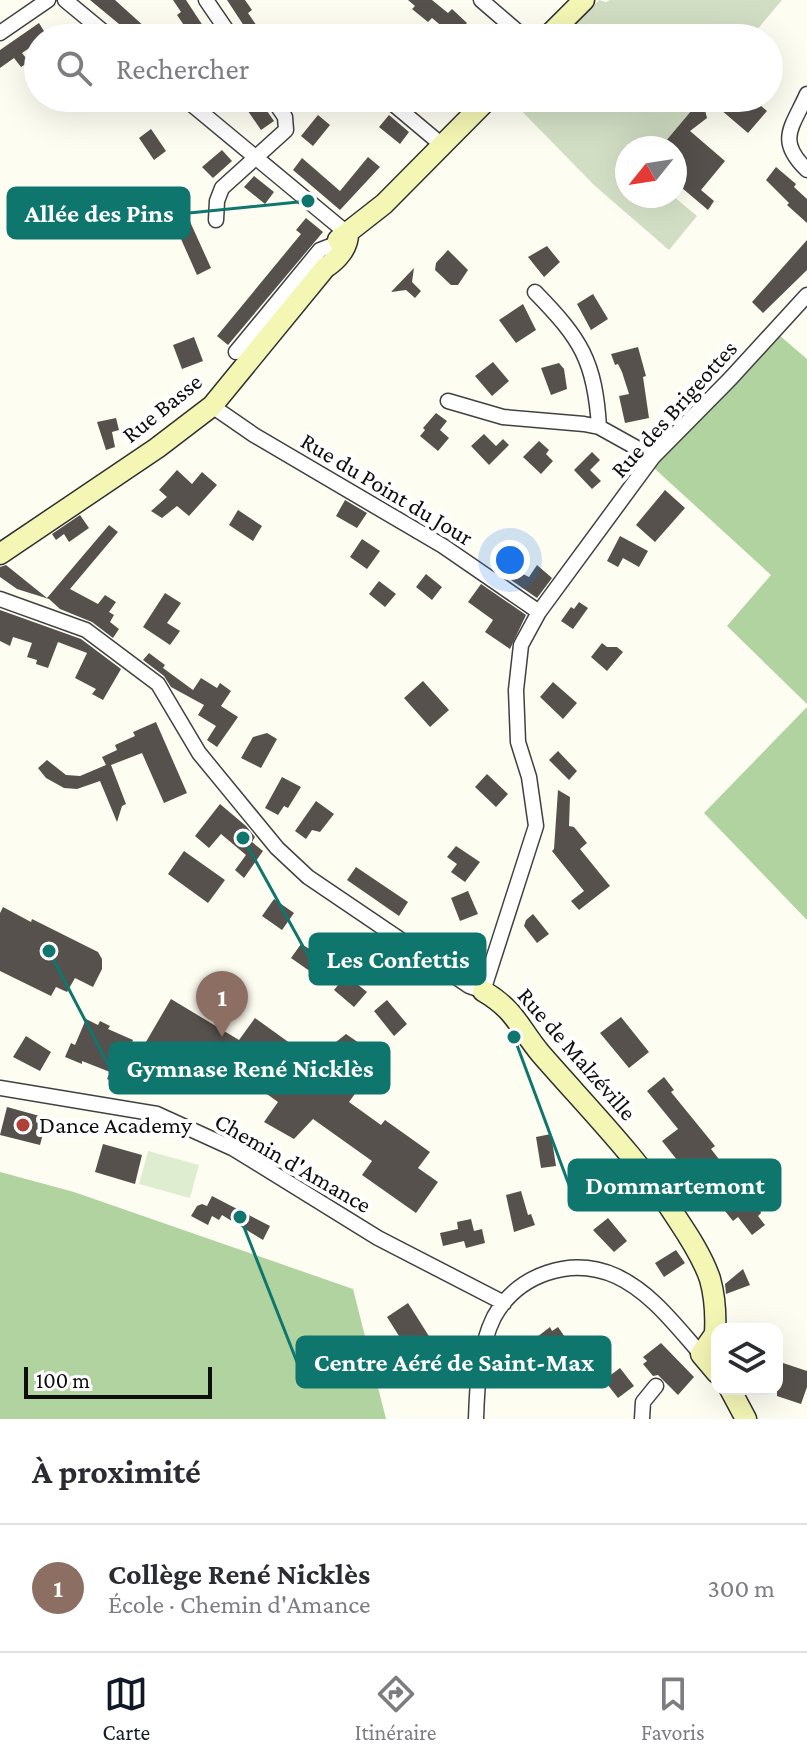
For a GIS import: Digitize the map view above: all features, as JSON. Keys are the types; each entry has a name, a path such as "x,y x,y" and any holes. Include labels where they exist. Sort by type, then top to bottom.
{"street":[{"path":"0,33 48,0"},
{"path":"65,0 94,24"},
{"path":"206,0 222,24"},
{"path":"481,0 509,24"},
{"path":"560,24 584,0"},
{"path":"807,94 788,139 792,154 807,170"},
{"path":"201,112 255,157 341,240 320,250 236,352"},
{"path":"216,220 219,193 283,134 287,126 282,112"},
{"path":"403,112 442,145"},
{"name":"Rue Basse","path":"0,554 157,448 212,406 325,268 333,263 348,243 341,240 384,204 475,112"},
{"path":"535,292 565,323 587,358 598,399 599,427"},
{"name":"Rue des Brigeottes","path":"483,991 535,835 536,816 529,777 518,742 516,690 521,645 539,612 653,457 807,295"},
{"path":"448,401 503,417 599,427 653,457"},
{"name":"Rue du Point du Jour","path":"212,406 267,444 443,546 539,612"},
{"name":"Rue de Malzéville","path":"0,599 86,630 158,684 199,753 289,861 469,986 483,991 508,1008 538,1051 646,1174 696,1248 712,1286 715,1334 701,1354"},
{"name":"Chemin d'Amance","path":"0,1088 157,1114 176,1122 234,1149 378,1238 504,1303"},
{"path":"476,1419 485,1345 494,1318 504,1303 529,1281 546,1272 571,1267 604,1272 628,1283 651,1300 711,1366"},
{"path":"642,1419 643,1402 656,1386"},
{"path":"733,1395 746,1419"}],"green space":[{"path":"599,0 782,0 762,24 575,24"},
{"path":"523,112 690,112 670,136 615,136 615,203"},
{"path":"620,208 687,208 697,216 669,250"},
{"path":"779,335 807,359 807,704 727,626 771,575 654,468"},
{"path":"807,707 807,920 704,813"},
{"path":"148,1151 199,1165 190,1198 139,1184"},
{"path":"0,1172 74,1192 353,1289 386,1419 0,1419"}],"building":[{"path":"90,0 115,0 142,24 119,24"},
{"path":"173,0 186,0 202,24 183,24 177,15 181,12"},
{"path":"227,0 245,0 252,10 248,13 255,24 243,24"},
{"path":"408,0 432,0 448,13 452,9 467,23 439,24 432,18 428,22 412,9 415,6"},
{"path":"24,33 24,65 21,67 14,58 0,68 0,50"},
{"path":"249,112 268,112 274,121 261,130"},
{"path":"690,112 706,112 707,118 690,131 725,161 701,190 714,201 708,210 687,192 687,136 670,136"},
{"path":"723,112 766,112 748,133"},
{"path":"318,115 330,125 313,146 301,136"},
{"path":"389,115 409,132 400,144 379,127"},
{"path":"151,129 166,151 154,160 139,138"},
{"path":"222,150 232,161 213,178 202,167"},
{"path":"368,157 380,167 340,210 293,170 302,158 340,191"},
{"path":"776,167 796,184 794,187 807,199 807,223 766,180"},
{"path":"254,176 274,192 265,204 244,187"},
{"path":"187,215 211,268 197,275 173,221"},
{"path":"306,218 323,232 228,345 217,336 301,234 296,230"},
{"path":"807,240 807,270 763,313 752,302"},
{"path":"547,246 560,262 544,277 528,257"},
{"path":"448,250 468,270 458,285 451,285 435,270 436,263"},
{"path":"414,268 412,282 421,291 415,298 406,290 391,292"},
{"path":"593,294 608,319 591,330 577,304"},
{"path":"523,304 536,330 516,343 499,320"},
{"path":"194,337 203,361 182,369 173,345"},
{"path":"638,347 646,376 643,377 649,418 625,423 619,396 629,394 622,372 611,354"},
{"path":"493,362 509,381 492,396 475,376"},
{"path":"559,363 564,369 567,389 551,395 541,368"},
{"path":"436,413 447,421 440,430 449,438 438,451 420,436"},
{"path":"116,418 119,430 112,432 115,447 106,450 97,422"},
{"path":"484,434 496,446 503,439 509,445 489,465 471,446"},
{"path":"539,441 549,450 546,454 553,461 541,474 523,457"},
{"path":"592,452 600,460 590,470 601,481 592,489 574,470"},
{"path":"177,470 192,484 202,472 217,485 189,516 177,506 162,518 151,511 167,497 159,490"},
{"path":"665,490 685,508 655,542 636,525"},
{"path":"345,500 367,513 357,528 336,516"},
{"path":"238,510 262,526 253,541 229,525"},
{"path":"80,515 89,528 69,542 64,534 56,540 52,534"},
{"path":"109,525 118,532 70,589 98,604 105,595 116,602 109,612 114,615 110,622 119,629 113,638 92,622 60,609 49,599 17,589 0,577 0,567 6,565 47,598"},
{"path":"620,536 648,551 639,567 623,558 618,567 607,561"},
{"path":"362,539 380,551 367,569 350,557"},
{"path":"537,565 552,578 537,598 502,574 504,571 512,577 518,578 521,573 529,577"},
{"path":"426,574 442,587 432,600 416,587"},
{"path":"379,581 396,594 385,607 369,594"},
{"path":"481,584 526,615 510,649 485,632 493,620 468,602"},
{"path":"165,593 181,603 167,623 180,631 170,645 143,627"},
{"path":"579,602 588,608 573,629 561,621"},
{"path":"0,610 81,639 121,669 103,700 92,694 96,689 75,678 87,653 58,642 48,668 36,664 37,660 27,657 32,643 13,637 10,646 0,641"},
{"path":"602,643 623,652 607,671 591,657"},
{"path":"149,653 165,665 163,668 193,690 201,678 217,688 220,683 231,691 221,706 238,717 217,747 207,740 216,726 198,715 204,705 171,687 164,676 143,660"},
{"path":"423,681 449,710 430,727 404,698"},
{"path":"553,682 577,703 563,719 540,697"},
{"path":"156,722 187,793 164,803 142,753 111,765 126,804 122,806 117,822 100,781 77,789 64,788 46,778 38,768 47,760 66,775 80,776 106,765 102,757 117,750 115,745 135,736 133,732"},
{"path":"267,733 277,739 261,768 241,758 253,737"},
{"path":"558,751 577,771 569,780 549,760"},
{"path":"487,774 508,794 496,807 475,787"},
{"path":"282,777 301,787 288,808 284,806 278,815 265,808"},
{"path":"558,790 570,797 569,826 574,827 587,843 580,849 610,886 579,910 571,901 584,891 552,851"},
{"path":"316,801 334,814 320,832 312,830 306,839 295,831"},
{"path":"220,804 246,826 255,837 252,842 263,851 244,878 235,870 246,855 221,834 209,848 195,836"},
{"path":"456,846 480,862 465,882 451,872 457,864 447,857"},
{"path":"184,851 225,880 208,903 168,874"},
{"path":"356,867 408,902 399,916 347,880"},
{"path":"468,891 478,914 460,921 451,898"},
{"path":"274,899 294,913 282,930 262,916"},
{"path":"3,907 98,952 102,969 93,987 75,978 67,992 56,987 51,996 0,971 0,913"},
{"path":"533,914 549,934 537,943 524,926"},
{"path":"301,944 322,956 311,972 291,958"},
{"path":"346,975 367,992 354,1007 334,990"},
{"path":"171,999 239,1040 255,1018 344,1078 356,1063 331,1046 346,1034 381,1058 349,1102 381,1125 385,1120 430,1152 418,1168 438,1182 416,1213 362,1175 372,1161 313,1119 294,1139 264,1122 278,1102 208,1052 193,1076 143,1047"},
{"path":"387,1000 407,1024 394,1036 374,1011"},
{"path":"621,1017 649,1052 629,1068 600,1033"},
{"path":"86,1019 98,1025 100,1021 110,1026 108,1029 133,1040 120,1069 133,1074 127,1087 107,1079 110,1072 65,1057 71,1043 75,1045"},
{"path":"26,1036 51,1052 40,1071 13,1057"},
{"path":"664,1077 674,1090 671,1092 715,1146 711,1149 740,1186 765,1166 776,1176 774,1191 759,1204 761,1213 758,1216 765,1225 752,1235 738,1217 733,1221 712,1195 708,1199 662,1141 678,1129 647,1091"},
{"name":"Dance Academy","path":"7,1107 47,1118 40,1145 0,1135"},
{"path":"551,1134 556,1166 541,1168 536,1137"},
{"path":"103,1144 142,1155 135,1184 95,1172"},
{"path":"521,1191 528,1215 531,1214 535,1225 514,1232 506,1195"},
{"path":"212,1196 270,1226 263,1240 222,1215 219,1220 212,1216 208,1225 191,1216 197,1206 207,1206"},
{"path":"608,1218 627,1241 614,1252 593,1230"},
{"path":"471,1219 474,1231 482,1229 485,1243 466,1248 464,1241 443,1246 440,1233 458,1229 457,1222"},
{"path":"676,1250 685,1263 664,1277 655,1263"},
{"path":"743,1269 750,1285 726,1294 725,1284"},
{"path":"408,1303 432,1341 411,1355 387,1317"},
{"path":"550,1327 552,1331 558,1327 576,1353 558,1366 537,1337"},
{"path":"661,1343 694,1377 678,1395 643,1364 647,1361 643,1357"},
{"path":"783,1363 807,1371 807,1387 801,1404 777,1396 783,1395"},
{"path":"620,1368 634,1386 618,1398 604,1380"}],"place":[{"name":"Allée des Pins","path":"308,201"},
{"name":"Les Confettis","path":"243,838"},
{"name":"Gymnase René Nicklès","path":"49,951"},
{"name":"Collège René Nicklès","path":"222,1037"},
{"name":"Dommartemont","path":"514,1037"},
{"name":"Dance Academy","path":"23,1125"},
{"name":"Centre Aéré de Saint-Max","path":"240,1217"}]}
